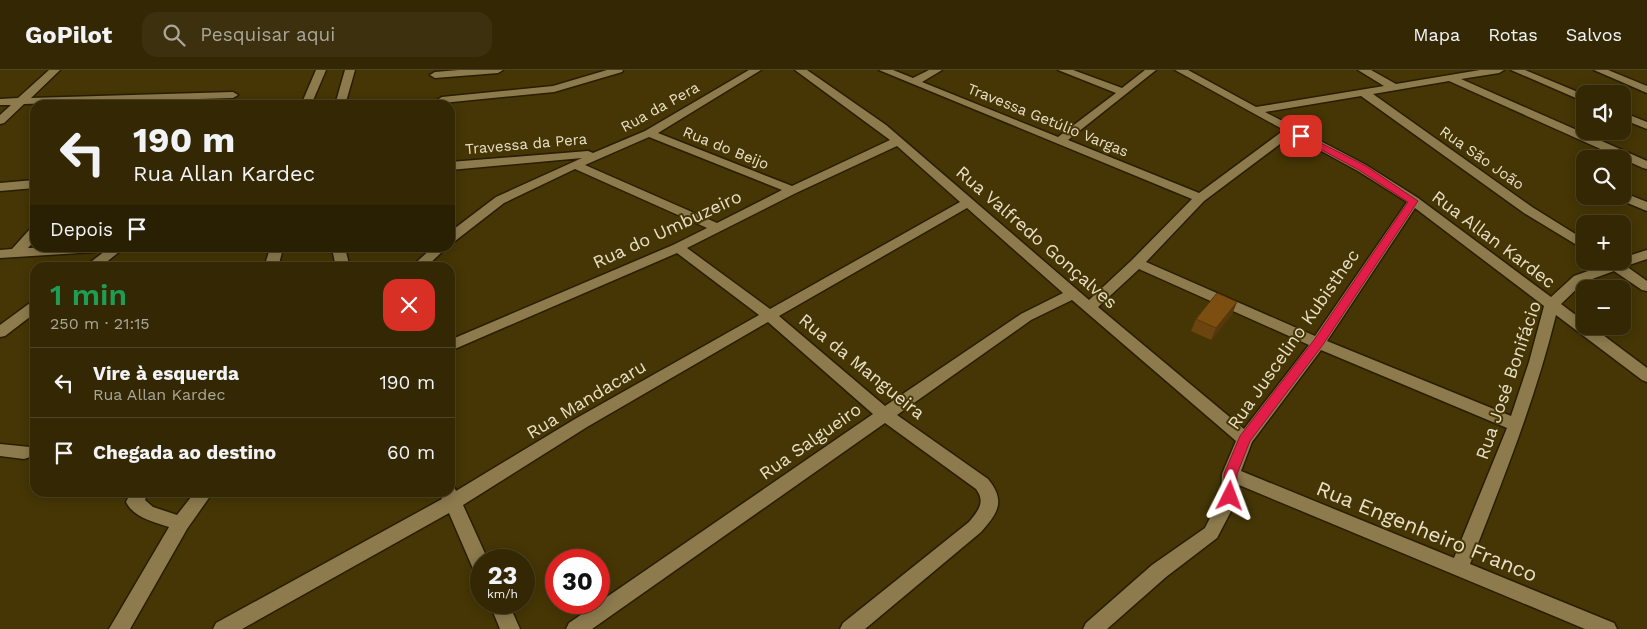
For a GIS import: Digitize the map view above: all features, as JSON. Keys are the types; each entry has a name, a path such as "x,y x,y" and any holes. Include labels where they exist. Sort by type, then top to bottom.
{"street":[{"path":"0,121 55,70"},
{"path":"308,100 321,70"},
{"path":"315,80 331,70"},
{"path":"341,100 350,70"},
{"path":"438,87 498,70"},
{"path":"438,87 554,90 618,70"},
{"name":"Rua da Pera","path":"455,234 500,200 649,133 756,70"},
{"name":"Rua Valfredo Gonçalves","path":"800,70 882,127 1073,294 1245,439"},
{"name":"Travessa Getúlio Vargas","path":"884,70 1200,198"},
{"path":"914,82 937,70"},
{"path":"1063,70 1124,92"},
{"path":"1060,141 1151,70"},
{"name":"Rua Allan Kardec","path":"1180,70 1362,168 1414,201 1647,376"},
{"path":"1363,70 1392,86"},
{"path":"1255,110 1392,86 1499,70"},
{"path":"1516,70 1576,95"},
{"path":"1599,70 1647,90"},
{"path":"1449,78 1647,166"},
{"name":"Rua São João","path":"1362,92 1528,210 1576,240"},
{"path":"81,100 234,95"},
{"path":"0,102 30,102"},
{"path":"1631,119 1647,126"},
{"path":"1089,307 1137,263 1200,198 1291,130"},
{"name":"Rua do Beijo","path":"649,133 792,190"},
{"name":"Rua do Umbuzeiro","path":"455,344 678,248 792,190 898,141"},
{"name":"Travessa da Pera","path":"455,166 604,152"},
{"path":"575,165 718,228"},
{"path":"0,187 30,184"},
{"path":"1631,200 1647,207"},
{"name":"Rua Juscelino Kubisthec","path":"1093,629 1159,571 1211,534 1230,496 1230,474 1245,439 1318,343 1414,201"},
{"name":"Rua Mandacaru","path":"455,495 968,202"},
{"path":"16,253 30,238"},
{"name":"Rua da Mangueira","path":"678,248 769,315 884,414 978,480 988,490 991,500 990,506 975,527 850,629"},
{"path":"0,254 32,252"},
{"path":"97,262 111,252"},
{"path":"423,262 434,252"},
{"name":"Rua José Bonifácio","path":"1631,258 1647,254"},
{"path":"1137,263 1318,343 1516,425"},
{"name":"Rua José Bonifácio","path":"1459,569 1516,425 1537,362 1552,304 1579,280 1599,270"},
{"path":"1623,270 1647,287"},
{"name":"Rua Salgueiro","path":"576,629 1026,317 1073,294"},
{"path":"0,332 28,317"},
{"path":"0,450 24,452"},
{"name":"Rua Engenheiro Franco","path":"1230,474 1608,629"},
{"path":"138,497 135,502 147,512 181,524"},
{"path":"119,629 181,524 201,497"},
{"path":"451,497 474,549"},
{"name":"Rua Mandacaru","path":"223,629 451,497"},
{"path":"503,614 510,629"}],"building":[{"path":"1217,293 1237,302 1216,328 1196,319"}],"route":[{"path":"1230,496 1230,474 1245,439 1318,343 1414,201 1362,168 1301,136"}]}
